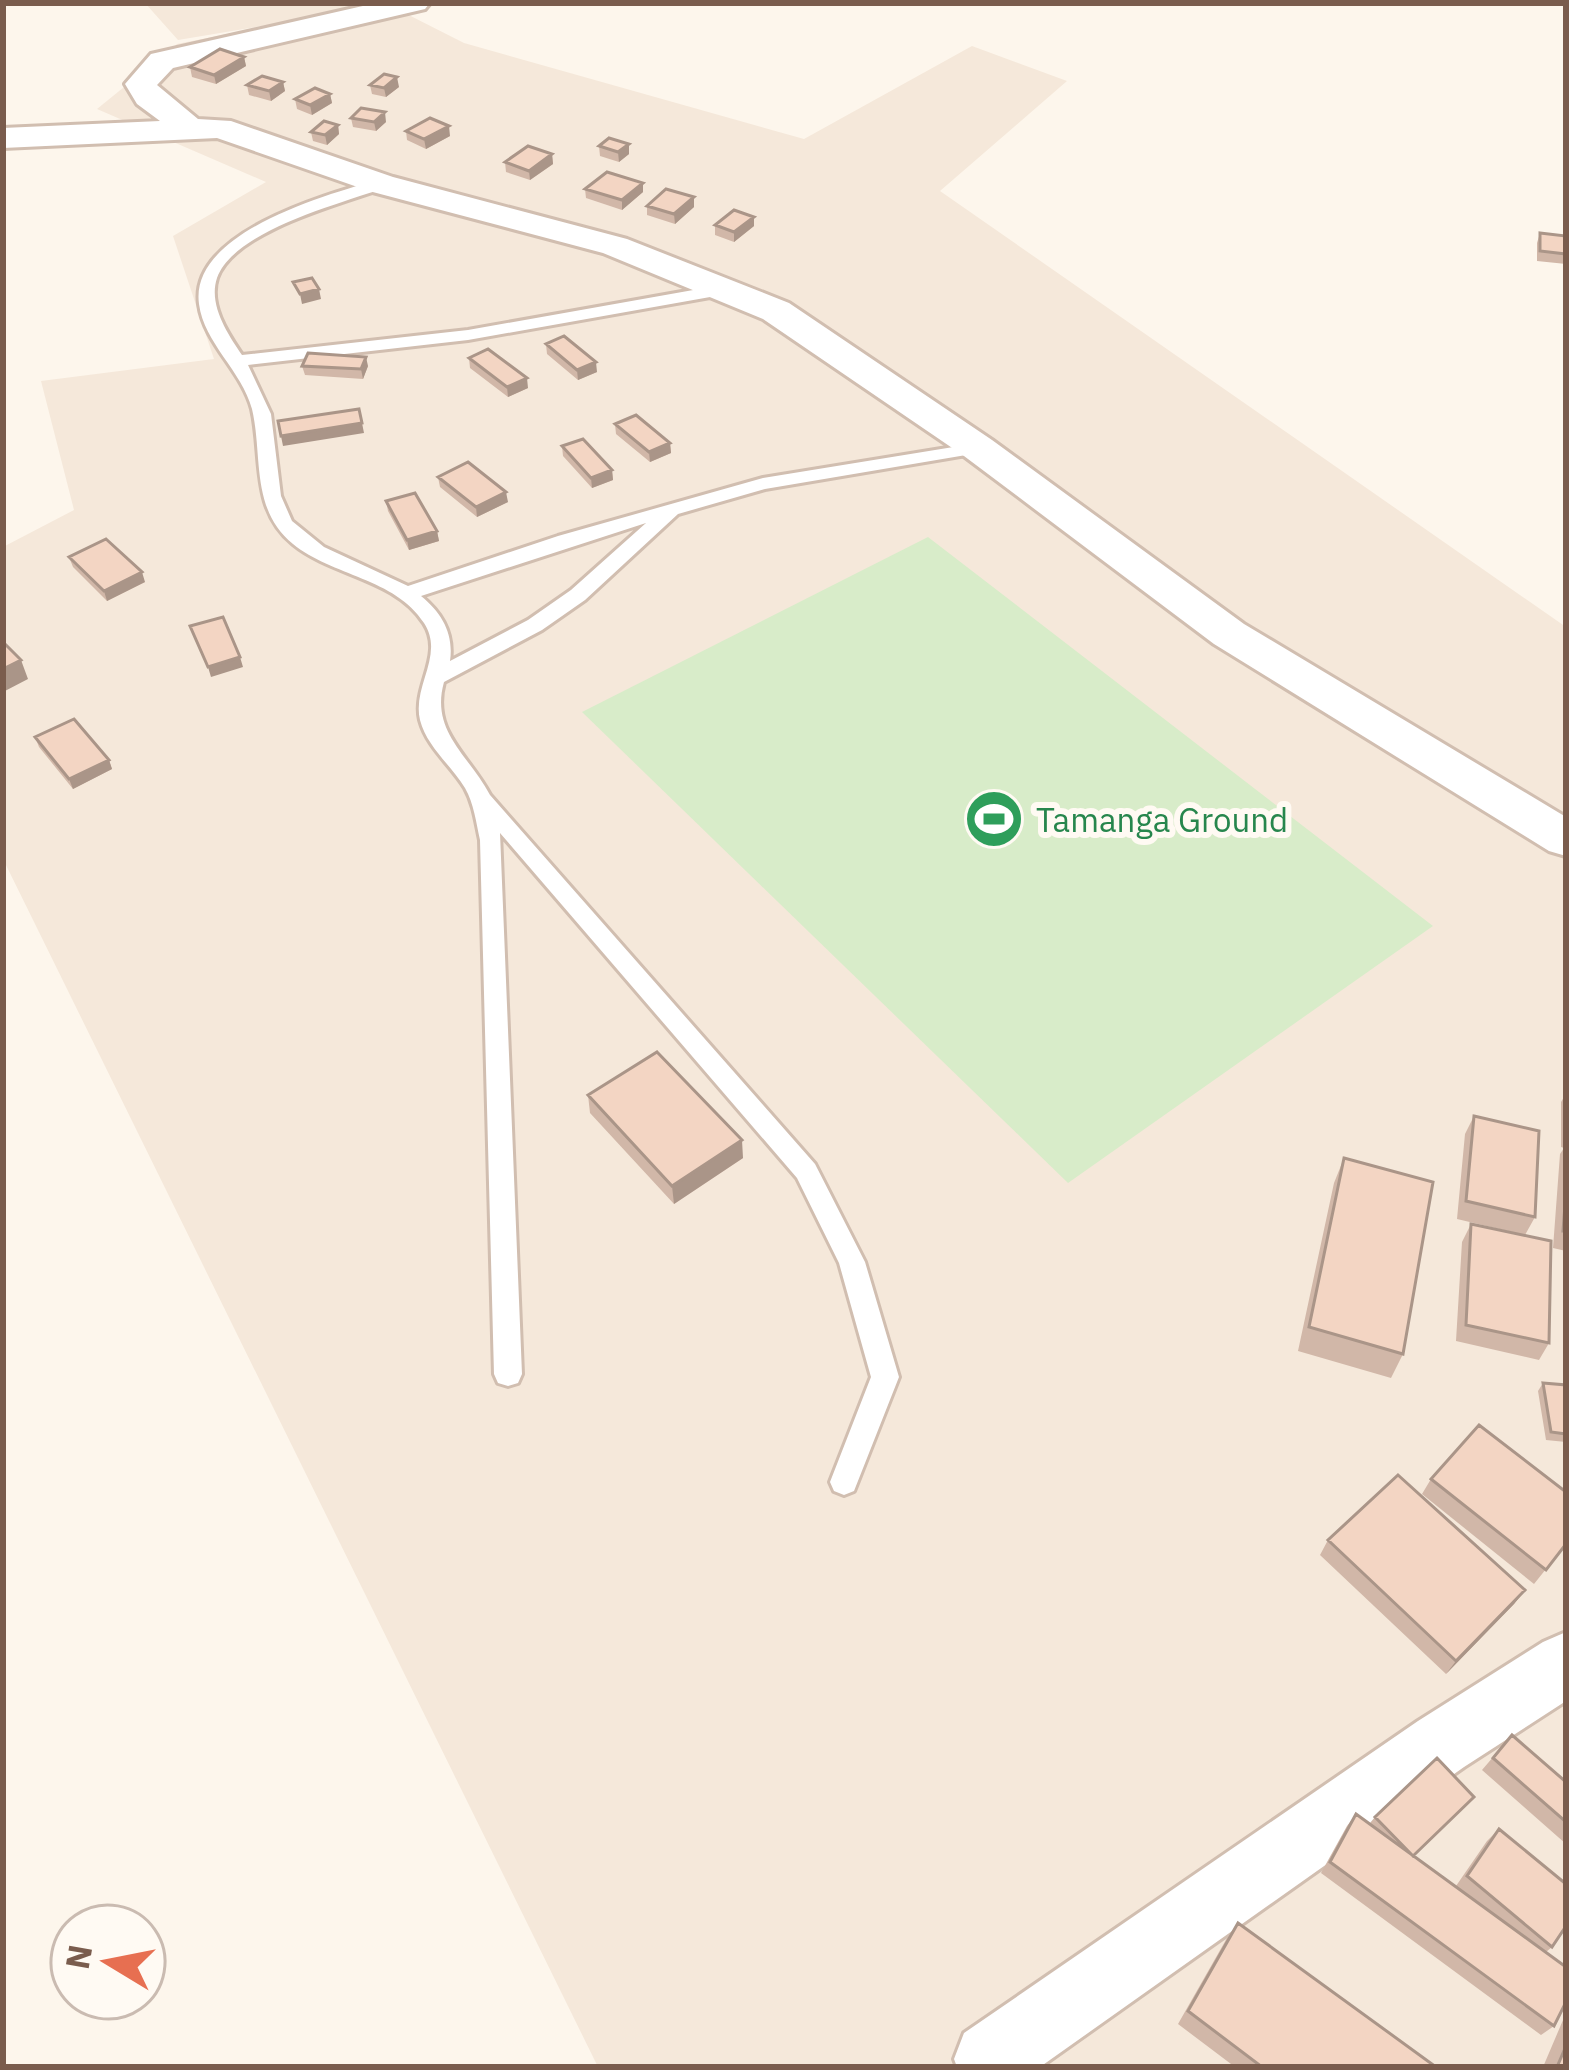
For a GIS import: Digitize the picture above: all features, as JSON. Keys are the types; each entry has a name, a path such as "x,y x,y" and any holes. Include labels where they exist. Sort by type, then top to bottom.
{"street":[{"path":"187,126 148,98 141,84 162,61 415,3"},
{"path":"3,138 187,126 255,136 381,184 615,246 727,289 776,311 977,448 1229,634 1566,839"},
{"path":"988,2064 1441,1744 1566,1664"}],"lane":[{"path":"381,184 246,237 225,250 210,269 204,290 207,308 260,406 275,506 284,525 303,541 406,594 433,620 444,656 428,714 435,732 479,795 806,1171 852,1262 885,1377 844,1482"},
{"path":"238,361 468,335 727,289"},
{"path":"406,594 469,569 764,484 977,448"},
{"path":"437,677 535,625 578,595 673,509"},
{"path":"479,795 492,863 508,1374"}],"shaded area":[{"path":"145,3 385,3 464,43 804,139 972,46 1067,81 940,191 1566,627 1566,2067 598,2067 3,859 3,547 74,510 41,381 214,359 173,236 266,182 97,109 177,44 297,20 178,40"}],"green space":[{"name":"Tamanga Ground","path":"928,537 1433,926 1068,1183 582,712"}],"building":[{"path":"220,49 244,57 214,75 190,67"},
{"path":"384,74 397,77 384,88 370,85"},
{"path":"262,76 283,82 269,91 247,85"},
{"path":"315,88 330,94 310,105 295,99"},
{"path":"361,108 385,112 374,122 351,118"},
{"path":"430,118 449,126 424,139 406,131"},
{"path":"324,121 338,125 325,135 311,132"},
{"path":"609,138 629,144 618,152 599,146"},
{"path":"528,146 552,154 529,171 505,162"},
{"path":"607,172 643,183 622,200 585,189"},
{"path":"666,189 694,197 674,214 647,206"},
{"path":"734,210 754,217 734,232 715,225"},
{"path":"1540,233 1566,236 1566,254 1540,251"},
{"path":"312,278 319,289 300,294 293,282"},
{"path":"564,336 596,362 577,370 546,344"},
{"path":"488,349 527,378 507,387 469,358"},
{"path":"308,353 366,357 361,369 302,366"},
{"path":"359,409 362,423 281,436 278,421"},
{"path":"636,415 670,443 649,452 615,424"},
{"path":"583,439 612,470 591,478 562,446"},
{"path":"468,462 506,492 476,507 438,477"},
{"path":"415,493 437,531 407,540 386,501"},
{"path":"106,539 142,572 104,591 69,557"},
{"path":"223,617 240,657 208,667 190,626"},
{"path":"3,642 21,660 3,669"},
{"path":"74,719 109,760 69,779 35,737"},
{"path":"657,1052 742,1140 672,1186 588,1095"},
{"path":"1474,1116 1539,1131 1535,1217 1466,1201"},
{"path":"1344,1158 1433,1182 1403,1354 1309,1327"},
{"path":"1471,1224 1551,1241 1549,1343 1466,1325"},
{"path":"1543,1383 1566,1385 1566,1434 1551,1432"},
{"path":"1479,1425 1566,1492 1566,1544 1546,1570 1431,1479"},
{"path":"1398,1475 1525,1590 1456,1661 1328,1540"},
{"path":"1512,1735 1566,1782 1566,1822 1493,1758"},
{"path":"1437,1758 1474,1797 1413,1856 1375,1817"},
{"path":"1356,1814 1566,1967 1566,2002 1554,2026 1330,1862"},
{"path":"1499,1829 1566,1884 1566,1926 1552,1947 1467,1876"},
{"path":"1238,1923 1436,2067 1262,2067 1188,2011"},
{"path":"1566,2046 1566,2067 1557,2067"}],"place":[{"name":"Tamanga Ground","path":"994,819"}]}
